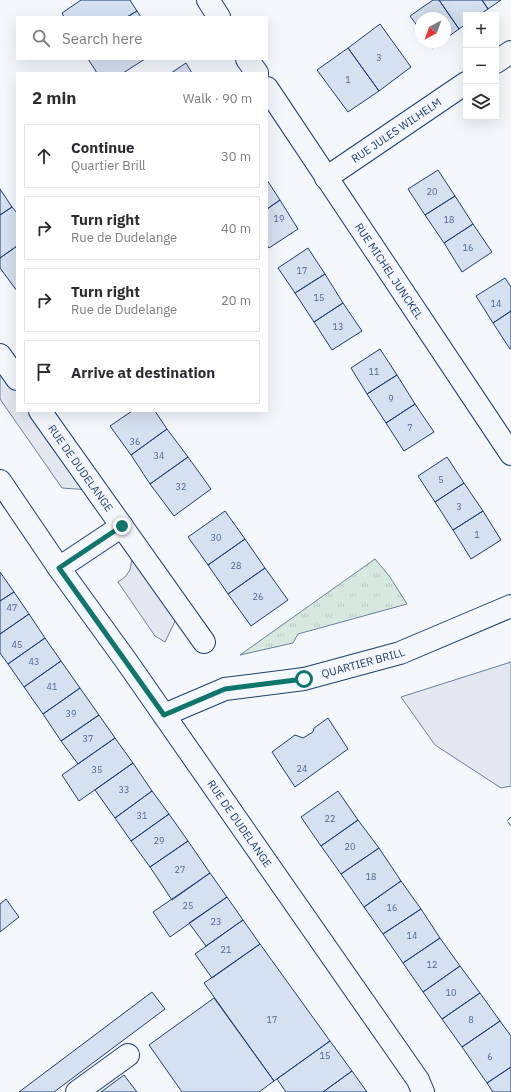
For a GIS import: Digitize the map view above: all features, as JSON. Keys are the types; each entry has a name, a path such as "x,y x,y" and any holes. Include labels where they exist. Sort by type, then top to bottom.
{"street":[{"path":"208,0 218,16"},
{"path":"499,60 511,52"},
{"path":"248,60 256,72"},
{"name":"RUE JULES WILHELM","path":"326,178 465,84"},
{"name":"RUE MICHEL JUNCKEL","path":"268,90 511,454"},
{"path":"0,355 16,378"},
{"name":"RUE DE DUDELANGE","path":"41,412 204,642"},
{"name":"RUE DE DUDELANGE","path":"0,480 59,568 164,715 424,1088"},
{"path":"59,568 122,526"},
{"name":"QUARTIER BRILL","path":"164,715 225,689 304,679 400,653 511,606"},
{"path":"77,1092 128,1055"}],"green space":[{"path":"375,559 390,577 407,604 298,634 293,643 240,655"}],"shaded area":[{"path":"0,360 16,384 16,412 36,412 90,490 62,488 0,399"},
{"path":"132,559 181,609 165,642 155,636 118,582 125,577 130,570"},
{"path":"511,662 511,786 501,788 435,745 401,697"}],"building":[{"path":"81,0 130,0 137,11 129,16 64,16 62,13"},
{"path":"433,0 439,0 447,12 416,12"},
{"path":"439,0 482,0 488,9 484,12 463,12 463,26 459,29 451,17 451,12 447,12"},
{"path":"482,0 501,0 488,9"},
{"path":"137,11 140,16 129,16"},
{"path":"415,13 415,23 410,16"},
{"path":"451,17 459,29 451,35"},
{"path":"380,24 411,67 379,91 348,48"},
{"path":"348,48 379,91 348,112 317,70"},
{"path":"89,60 143,60 125,72 96,72"},
{"path":"186,63 191,72 172,72"},
{"path":"438,170 455,196 425,215 408,189"},
{"path":"268,182 280,200 268,208"},
{"path":"0,189 12,207 0,215"},
{"path":"455,196 473,224 444,243 425,215"},
{"path":"280,200 298,229 269,248 268,246 268,208"},
{"path":"12,207 16,212 16,247 0,258 0,215"},
{"path":"473,224 492,252 462,272 444,243"},
{"path":"16,247 16,290 0,268 0,258"},
{"path":"308,248 325,274 295,293 278,268"},
{"path":"325,274 343,303 314,322 295,293"},
{"path":"505,278 511,287 511,311 493,323 476,296"},
{"path":"343,303 362,331 332,350 314,322"},
{"path":"511,311 511,348 510,349 493,323"},
{"path":"380,349 397,375 367,394 351,368"},
{"path":"397,375 415,404 386,423 367,394"},
{"path":"415,404 434,432 404,451 386,423"},
{"path":"131,412 156,412 167,429 131,455 110,426"},
{"path":"167,429 188,457 150,484 131,455"},
{"path":"188,457 211,489 174,516 150,484"},
{"path":"447,457 464,483 435,502 418,476"},
{"path":"464,483 483,511 453,530 435,502"},
{"path":"225,511 245,539 208,565 188,537"},
{"path":"483,511 501,540 471,559 453,530"},
{"path":"245,539 265,568 228,594 208,565"},
{"path":"265,568 288,600 251,626 228,594"},
{"path":"0,572 14,592 0,601"},
{"path":"14,592 29,614 0,634 0,601"},
{"path":"29,614 45,638 8,664 0,653 0,634"},
{"path":"45,638 61,661 24,687 8,664"},
{"path":"61,661 80,688 43,714 24,687"},
{"path":"80,688 99,715 61,741 43,714"},
{"path":"99,715 115,738 78,764 61,741"},
{"path":"328,718 348,749 295,787 272,752 295,735 303,738 313,732 314,728"},
{"path":"115,738 133,763 79,801 62,775"},
{"path":"133,763 152,791 115,818 95,790"},
{"path":"152,791 169,814 131,841 115,818"},
{"path":"338,791 358,820 321,846 301,817"},
{"path":"169,814 188,841 150,867 131,841"},
{"path":"358,820 379,848 341,874 321,846"},
{"path":"188,841 210,873 172,900 150,867"},
{"path":"379,848 401,881 364,907 341,874"},
{"path":"210,873 227,897 170,937 153,912"},
{"path":"401,881 421,909 383,934 364,907"},
{"path":"227,897 243,920 206,946 189,923"},
{"path":"6,899 19,917 0,932 0,904"},
{"path":"421,909 440,938 403,963 383,934"},
{"path":"243,920 260,944 212,978 195,954"},
{"path":"440,938 460,966 423,992 403,963"},
{"path":"260,944 330,1041 274,1081 204,983"},
{"path":"460,966 480,993 442,1019 423,992"},
{"path":"152,992 165,1009 54,1092 19,1092"},
{"path":"480,993 500,1021 462,1047 442,1019"},
{"path":"214,998 274,1081 259,1092 182,1092 149,1045"},
{"path":"500,1021 511,1036 511,1067 487,1083 462,1047"},
{"path":"330,1041 352,1071 323,1092 286,1092 277,1079"},
{"path":"511,1067 511,1092 493,1092 487,1083"},
{"path":"352,1071 367,1092 323,1092"},
{"path":"124,1075 137,1092 101,1092"}],"fence":[{"path":"511,817 507,821 511,826"}],"route":[{"path":"122,526 59,568 164,715 225,689 304,679"}]}
